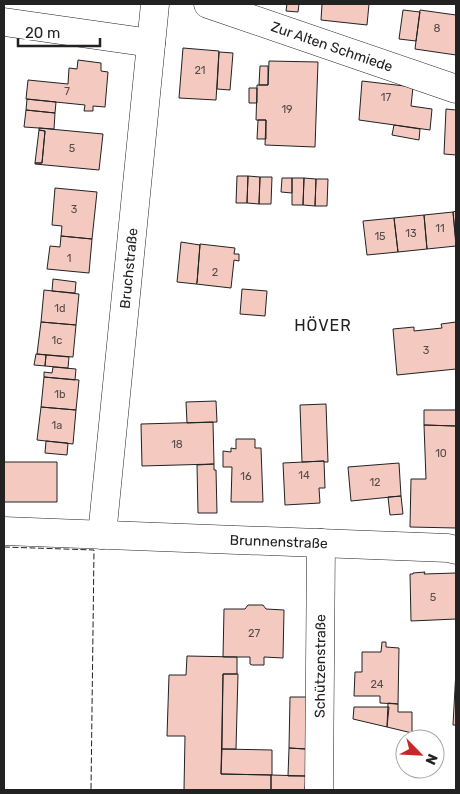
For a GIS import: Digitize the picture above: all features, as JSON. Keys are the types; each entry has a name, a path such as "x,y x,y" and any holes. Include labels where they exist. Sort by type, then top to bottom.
{"street":[{"name":"Bruchstraße","path":"102,535 155,4"},
{"name":"Zur Alten Schmiede","path":"208,4 456,89"},
{"path":"4,22 151,43"},
{"name":"Brunnenstraße","path":"4,531 448,548 456,550"},
{"name":"Schützenstraße","path":"319,790 320,543"}],"building":[{"path":"287,4 299,4 298,12 286,11"},
{"path":"322,4 369,4 367,25 321,20"},
{"path":"403,10 420,12 416,41 399,39"},
{"path":"420,10 456,15 456,55 415,49"},
{"path":"183,48 219,51 216,100 179,98"},
{"path":"219,52 233,53 230,90 217,89"},
{"path":"78,60 101,63 101,71 108,72 105,107 93,106 93,111 84,111 85,105 26,99 28,80 68,84 69,68 77,69"},
{"path":"269,61 318,62 315,147 265,145 266,120 256,120 257,85 268,85"},
{"path":"260,66 268,66 268,85 259,85"},
{"path":"362,81 413,87 411,106 432,109 430,130 359,120"},
{"path":"249,88 257,88 257,103 249,103"},
{"path":"27,99 56,102 55,113 26,110"},
{"path":"446,109 456,110 456,155 444,154"},
{"path":"26,110 55,113 54,129 24,127"},
{"path":"258,120 266,120 266,139 257,139"},
{"path":"394,125 420,129 419,140 392,135"},
{"path":"39,128 103,134 99,170 35,164 42,163 45,131 39,130"},
{"path":"39,130 45,131 42,163 35,163"},
{"path":"237,176 248,176 247,203 236,203"},
{"path":"248,176 260,177 259,204 247,203"},
{"path":"260,177 272,177 271,204 259,204"},
{"path":"282,178 292,178 292,193 281,192"},
{"path":"292,178 304,178 303,205 292,205"},
{"path":"304,178 316,179 315,206 303,205"},
{"path":"316,179 328,179 327,206 315,206"},
{"path":"55,188 97,192 92,239 61,236 62,226 52,225"},
{"path":"456,211 456,242 453,212"},
{"path":"453,212 456,246 427,249 424,215"},
{"path":"424,215 427,249 398,252 394,218"},
{"path":"394,218 398,252 367,255 363,221"},
{"path":"61,236 92,239 89,273 47,269 50,246 60,247"},
{"path":"181,242 200,245 196,284 177,282"},
{"path":"200,244 235,248 234,254 239,254 239,261 234,260 231,288 196,284"},
{"path":"53,279 76,282 75,293 52,291"},
{"path":"242,289 267,291 265,316 240,314"},
{"path":"44,290 79,294 76,325 41,322"},
{"path":"41,322 76,325 73,357 37,354"},
{"path":"456,322 456,369 397,375 393,329 414,327 414,331 442,328 441,324"},
{"path":"36,354 46,355 45,366 34,365"},
{"path":"46,355 69,357 68,368 45,366"},
{"path":"53,367 76,369 75,380 44,377 44,372 52,373"},
{"path":"44,377 79,380 76,410 41,407"},
{"path":"216,401 217,422 187,423 186,402"},
{"path":"326,404 328,462 302,462 300,405"},
{"path":"41,407 76,410 73,444 37,440"},
{"path":"424,410 456,410 456,426 424,425"},
{"path":"213,422 214,464 142,466 141,424"},
{"path":"424,425 456,426 456,528 410,527 411,479 426,479"},
{"path":"236,439 255,439 255,448 261,448 263,502 231,502 232,467 223,467 223,451 231,452 231,448 236,449"},
{"path":"46,441 68,443 67,455 45,453"},
{"path":"324,461 325,488 319,488 320,503 285,505 283,463"},
{"path":"4,462 57,462 57,502 4,502"},
{"path":"399,463 401,496 351,501 348,467"},
{"path":"214,464 214,470 216,470 217,513 198,513 197,465"},
{"path":"401,496 403,514 390,515 388,497"},
{"path":"425,572 424,574 456,573 456,619 411,621 410,574"},
{"path":"248,605 263,605 266,609 284,610 283,658 264,657 264,665 252,665 250,664 250,657 223,657 224,609 245,609"},
{"path":"382,642 386,642 386,647 399,648 398,704 380,703 380,696 354,696 355,672 362,672 362,652 381,652"},
{"path":"187,656 237,657 237,674 223,674 221,774 271,775 271,790 184,790 185,736 167,736 169,675 186,675"},
{"path":"456,670 456,725 453,725"},
{"path":"223,674 238,674 236,749 222,749"},
{"path":"290,697 307,697 306,749 289,748"},
{"path":"388,703 398,704 398,712 412,712 412,729 387,727"},
{"path":"354,707 389,707 387,727 353,719"},
{"path":"289,748 306,749 306,776 288,776"},
{"path":"222,749 272,750 272,775 221,774"},
{"path":"271,775 306,776 305,790 271,790"}],"fence":[{"path":"4,547 94,550 91,790"}],"district":[{"name":"HÖVER","path":"323,325"}]}
